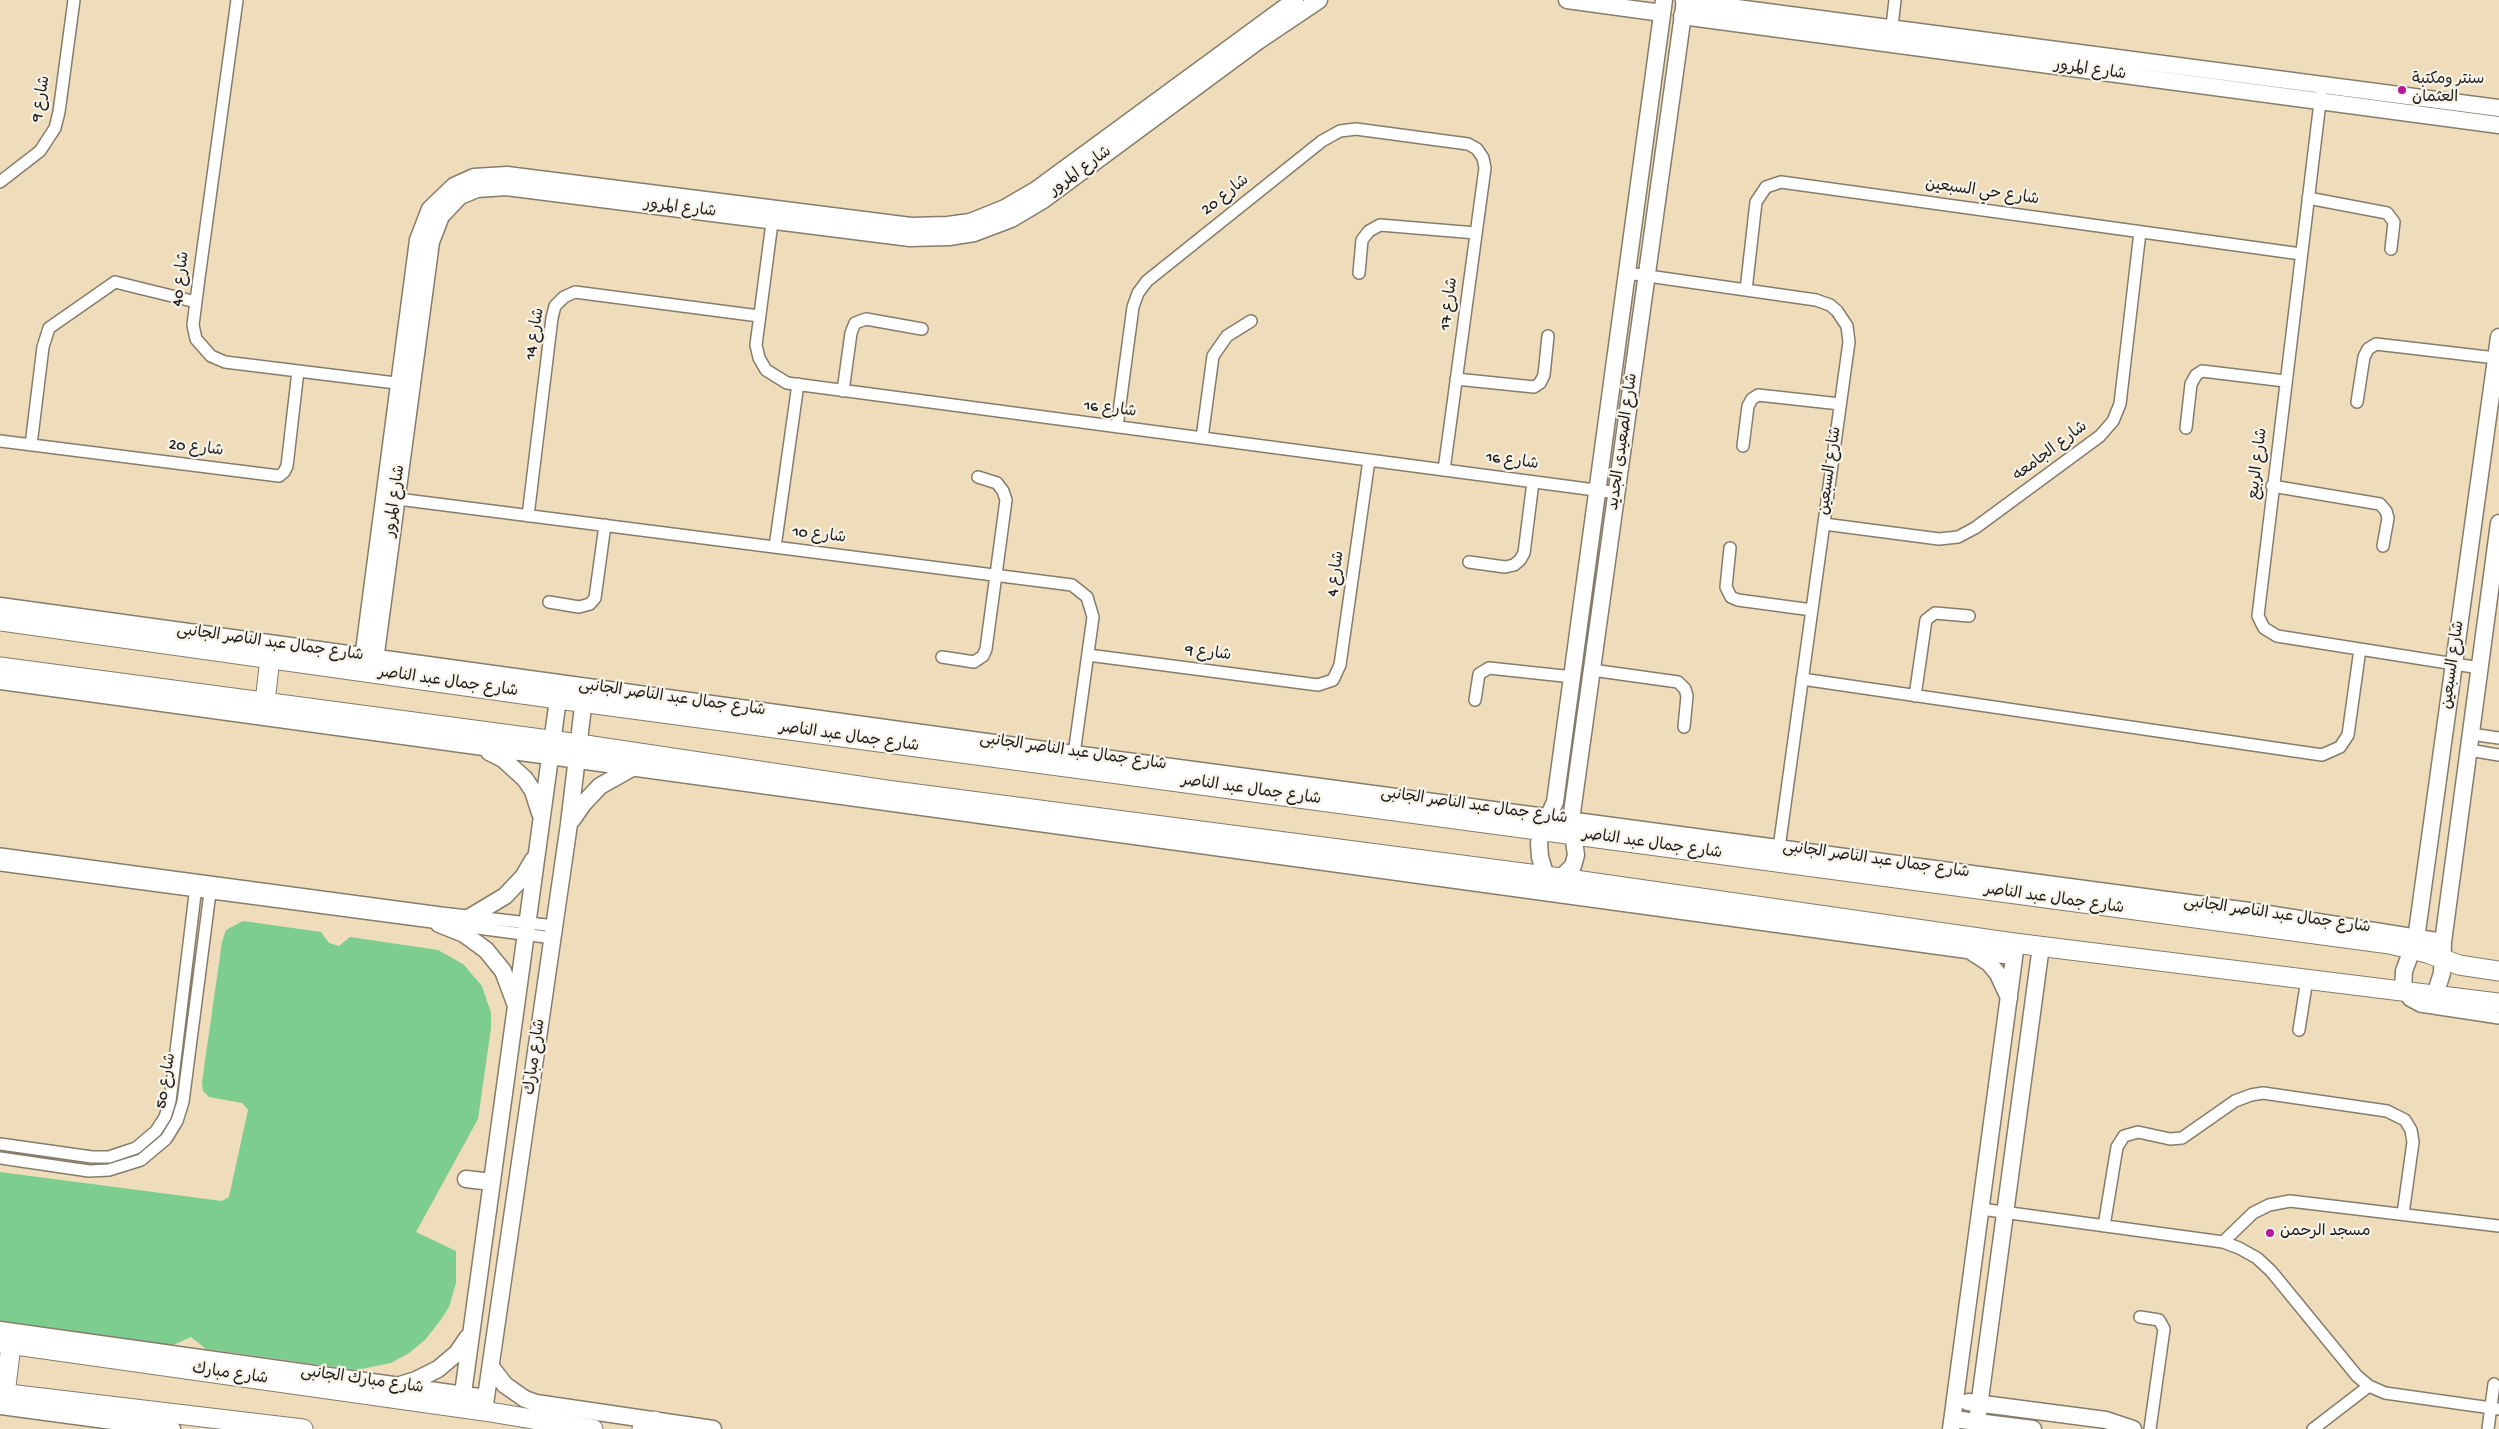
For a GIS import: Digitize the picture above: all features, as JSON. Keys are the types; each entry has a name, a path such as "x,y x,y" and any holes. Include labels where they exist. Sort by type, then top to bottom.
{"main road":[{"name":"شارع المرور","path":"368,665 406,384 433,233 446,208 469,192 487,187 506,187 773,215 910,238 961,236 986,230 1022,213 1092,156 1254,36 1295,0"},
{"name":"شارع المرور","path":"1254,36 1319,0"},
{"path":"1567,0 1663,7"},
{"name":"شارع المرور","path":"1684,6 2320,101 2499,125"},
{"name":"شارع الصعيدى الجديد","path":"1663,7 1555,802 1545,823 1539,850 1553,877 1569,870 1575,861 1576,844 1572,827 1592,670 1684,6"},
{"name":"شارع المرور","path":"1891,36 2322,85 2499,108"},
{"path":"2480,106 2499,103"},
{"path":"2478,122 2499,139"},
{"name":"شارع السبعين","path":"2402,991 2404,971 2414,942 2499,337"},
{"name":"شارع السبعين","path":"2435,995 2441,980 2443,950 2499,523"},
{"name":"شارع جمال عبد الناصر الجانبى","path":"0,606 368,665 585,694 1074,754 1545,823"},
{"name":"شارع جمال عبد الناصر","path":"0,621 270,658 368,665 558,699 585,694 2248,918 2414,942 2443,950 2459,965 2499,972"},
{"path":"265,702 270,658"},
{"path":"0,667 56,681 1017,814 1841,925 2041,946 2499,1003"},
{"path":"0,681 56,681 265,702 394,727 476,747 503,759 525,779 539,805 542,819"},
{"name":"شارع مبارك","path":"485,1404 554,932 585,694"},
{"name":"شارع مبارك","path":"461,1401 558,699"},
{"path":"476,747 551,749"},
{"path":"578,752 632,768 886,796"},
{"path":"569,824 591,794 610,779 632,768"},
{"name":"شارع جمال عبد الناصر الجانبى","path":"1706,845 1779,848 1858,866"},
{"path":"470,917 494,904 515,887 537,854"},
{"path":"1380,863 1553,877 2006,954 2012,951 2015,943"},
{"path":"440,918 476,941 496,960 510,984 516,1010"},
{"path":"2015,943 1952,1424 2033,1429"},
{"path":"1976,1425 2041,946"},
{"path":"1966,948 1983,959 1998,974 2009,998"},
{"path":"466,1179 492,1182"},
{"path":"486,1228 511,1231"},
{"path":"392,1386 416,1380 438,1369 456,1353 470,1332"},
{"path":"2,1397 4,1339"},
{"name":"شارع مبارك","path":"4,1339 485,1404 593,1429"},
{"name":"شارع مبارك الجانبى","path":"191,1363 392,1386 461,1401"},
{"path":"491,1367 505,1385 520,1396 536,1403 649,1425 713,1429"},
{"path":"2,1397 172,1429"},
{"path":"2,1397 303,1429"},
{"path":"1955,1400 2106,1420 2133,1429"}],"street":[{"name":"شارع 9","path":"0,182 40,151 55,128 59,112 74,0"},
{"name":"شارع 40","path":"237,0 196,302 194,332 200,345 211,356 225,362 406,384"},
{"path":"1891,36 1896,0"},
{"name":"شارع الربيع","path":"2322,85 2257,610 2261,624 2268,631 2278,636 2480,668"},
{"name":"شارع 20","path":"1117,427 1133,307 1142,286 1152,275 1322,141 1340,131 1356,129 1473,146"},
{"name":"شارع 17","path":"1444,470 1484,163 1481,153 1473,146"},
{"name":"شارع حي السبعين","path":"1746,290 1756,202 1766,187 1781,182 2301,254"},
{"path":"2308,198 2387,213 2394,222 2391,248"},
{"name":"شارع 16","path":"773,215 756,345 762,364 779,380 843,391 1618,493"},
{"path":"1359,273 1362,240 1369,231 1380,225 1476,233"},
{"name":"شارع الجامعه","path":"1824,524 1940,539 1958,537 1975,528 2100,436 2113,420 2120,404 2140,232"},
{"name":"شارع السبعين","path":"1627,273 1816,300 1830,305 1841,315 1847,326 1849,342 1779,848"},
{"path":"31,445 42,348 50,328 106,286 115,282 196,302"},
{"name":"شارع 14","path":"528,516 552,318 556,306 564,297 575,292 759,316"},
{"path":"843,391 850,333 855,323 866,319 922,329"},
{"path":"1202,438 1213,356 1227,336 1251,321"},
{"path":"1456,379 1534,387 1540,383 1544,376 1548,336"},
{"path":"2357,402 2364,357 2368,349 2376,344 2496,358"},
{"name":"شارع 20","path":"0,441 279,476 287,466 298,371"},
{"path":"2186,428 2191,384 2196,375 2202,371 2285,380"},
{"path":"775,547 798,384"},
{"path":"1743,446 1748,406 1752,399 1758,395 1840,404"},
{"name":"شارع 4","path":"1323,685 1333,680 1340,670 1369,460"},
{"path":"942,657 970,662 978,660 983,656 996,574 1005,495 997,483 978,477"},
{"path":"1469,562 1505,568 1514,565 1520,560 1524,553 1533,482"},
{"path":"2272,486 2380,504 2386,511 2388,518 2384,546"},
{"name":"شارع 10","path":"390,498 1066,583 1082,592 1090,604 1093,617 1074,754"},
{"path":"549,602 579,607 587,605 595,598 605,525"},
{"path":"1730,548 1726,587 1732,597 1738,600 1812,610"},
{"path":"1915,696 1926,620 1935,613 1969,616"},
{"path":"1802,679 2322,755 2340,747 2348,735 2360,649"},
{"name":"شارع 9","path":"1088,655 1323,685"},
{"path":"1475,700 1479,674 1489,668 1573,677"},
{"path":"1592,670 1678,682 1685,689 1688,696 1684,727"},
{"path":"2471,734 2499,738"},
{"path":"2469,750 2499,755"},
{"path":"0,854 196,879 211,887 554,932"},
{"path":"0,866 195,891 211,887"},
{"name":"شارع 50","path":"0,1144 92,1157 109,1157 127,1152 144,1143 161,1124 168,1109 196,879"},
{"name":"شارع 50","path":"0,1158 89,1171 109,1170 131,1165 150,1154 172,1130 180,1112 211,887"},
{"path":"440,918 470,917 527,929"},
{"path":"2299,1030 2307,979"},
{"path":"2402,991 2409,1000 2420,1006 2499,1018"},
{"path":"172,1078 185,1080"},
{"path":"2104,1226 2117,1147 2124,1136 2138,1132 2170,1139 2182,1138 2235,1101 2260,1093 2387,1111 2400,1116 2411,1130 2413,1142 2403,1214"},
{"path":"2223,1242 2253,1213 2283,1202 2297,1201 2499,1226"},
{"path":"1981,1208 2223,1242 2249,1252 2265,1264 2357,1376 2369,1386 2385,1393 2495,1409"},
{"path":"2140,1317 2159,1320 2164,1329 2150,1429"},
{"path":"2488,1429 2495,1409 2494,1384"},
{"path":"2313,1429 2369,1386"}],"green space":[{"path":"243,921 321,932 329,943 339,946 350,937 438,950 463,964 482,986 491,1013 491,1028 478,1119 416,1232 456,1251 456,1283 449,1307 425,1340 409,1353 391,1363 356,1370 206,1349 191,1337 171,1346 0,1322 0,1172 222,1201 229,1197 248,1110 242,1103 209,1097 203,1091 202,1082 222,942 226,930"}],"place":[{"name":"سنتر ومكتبة العثمان","path":"2402,90"},
{"name":"مسجد الرحمن","path":"2270,1233"}]}
